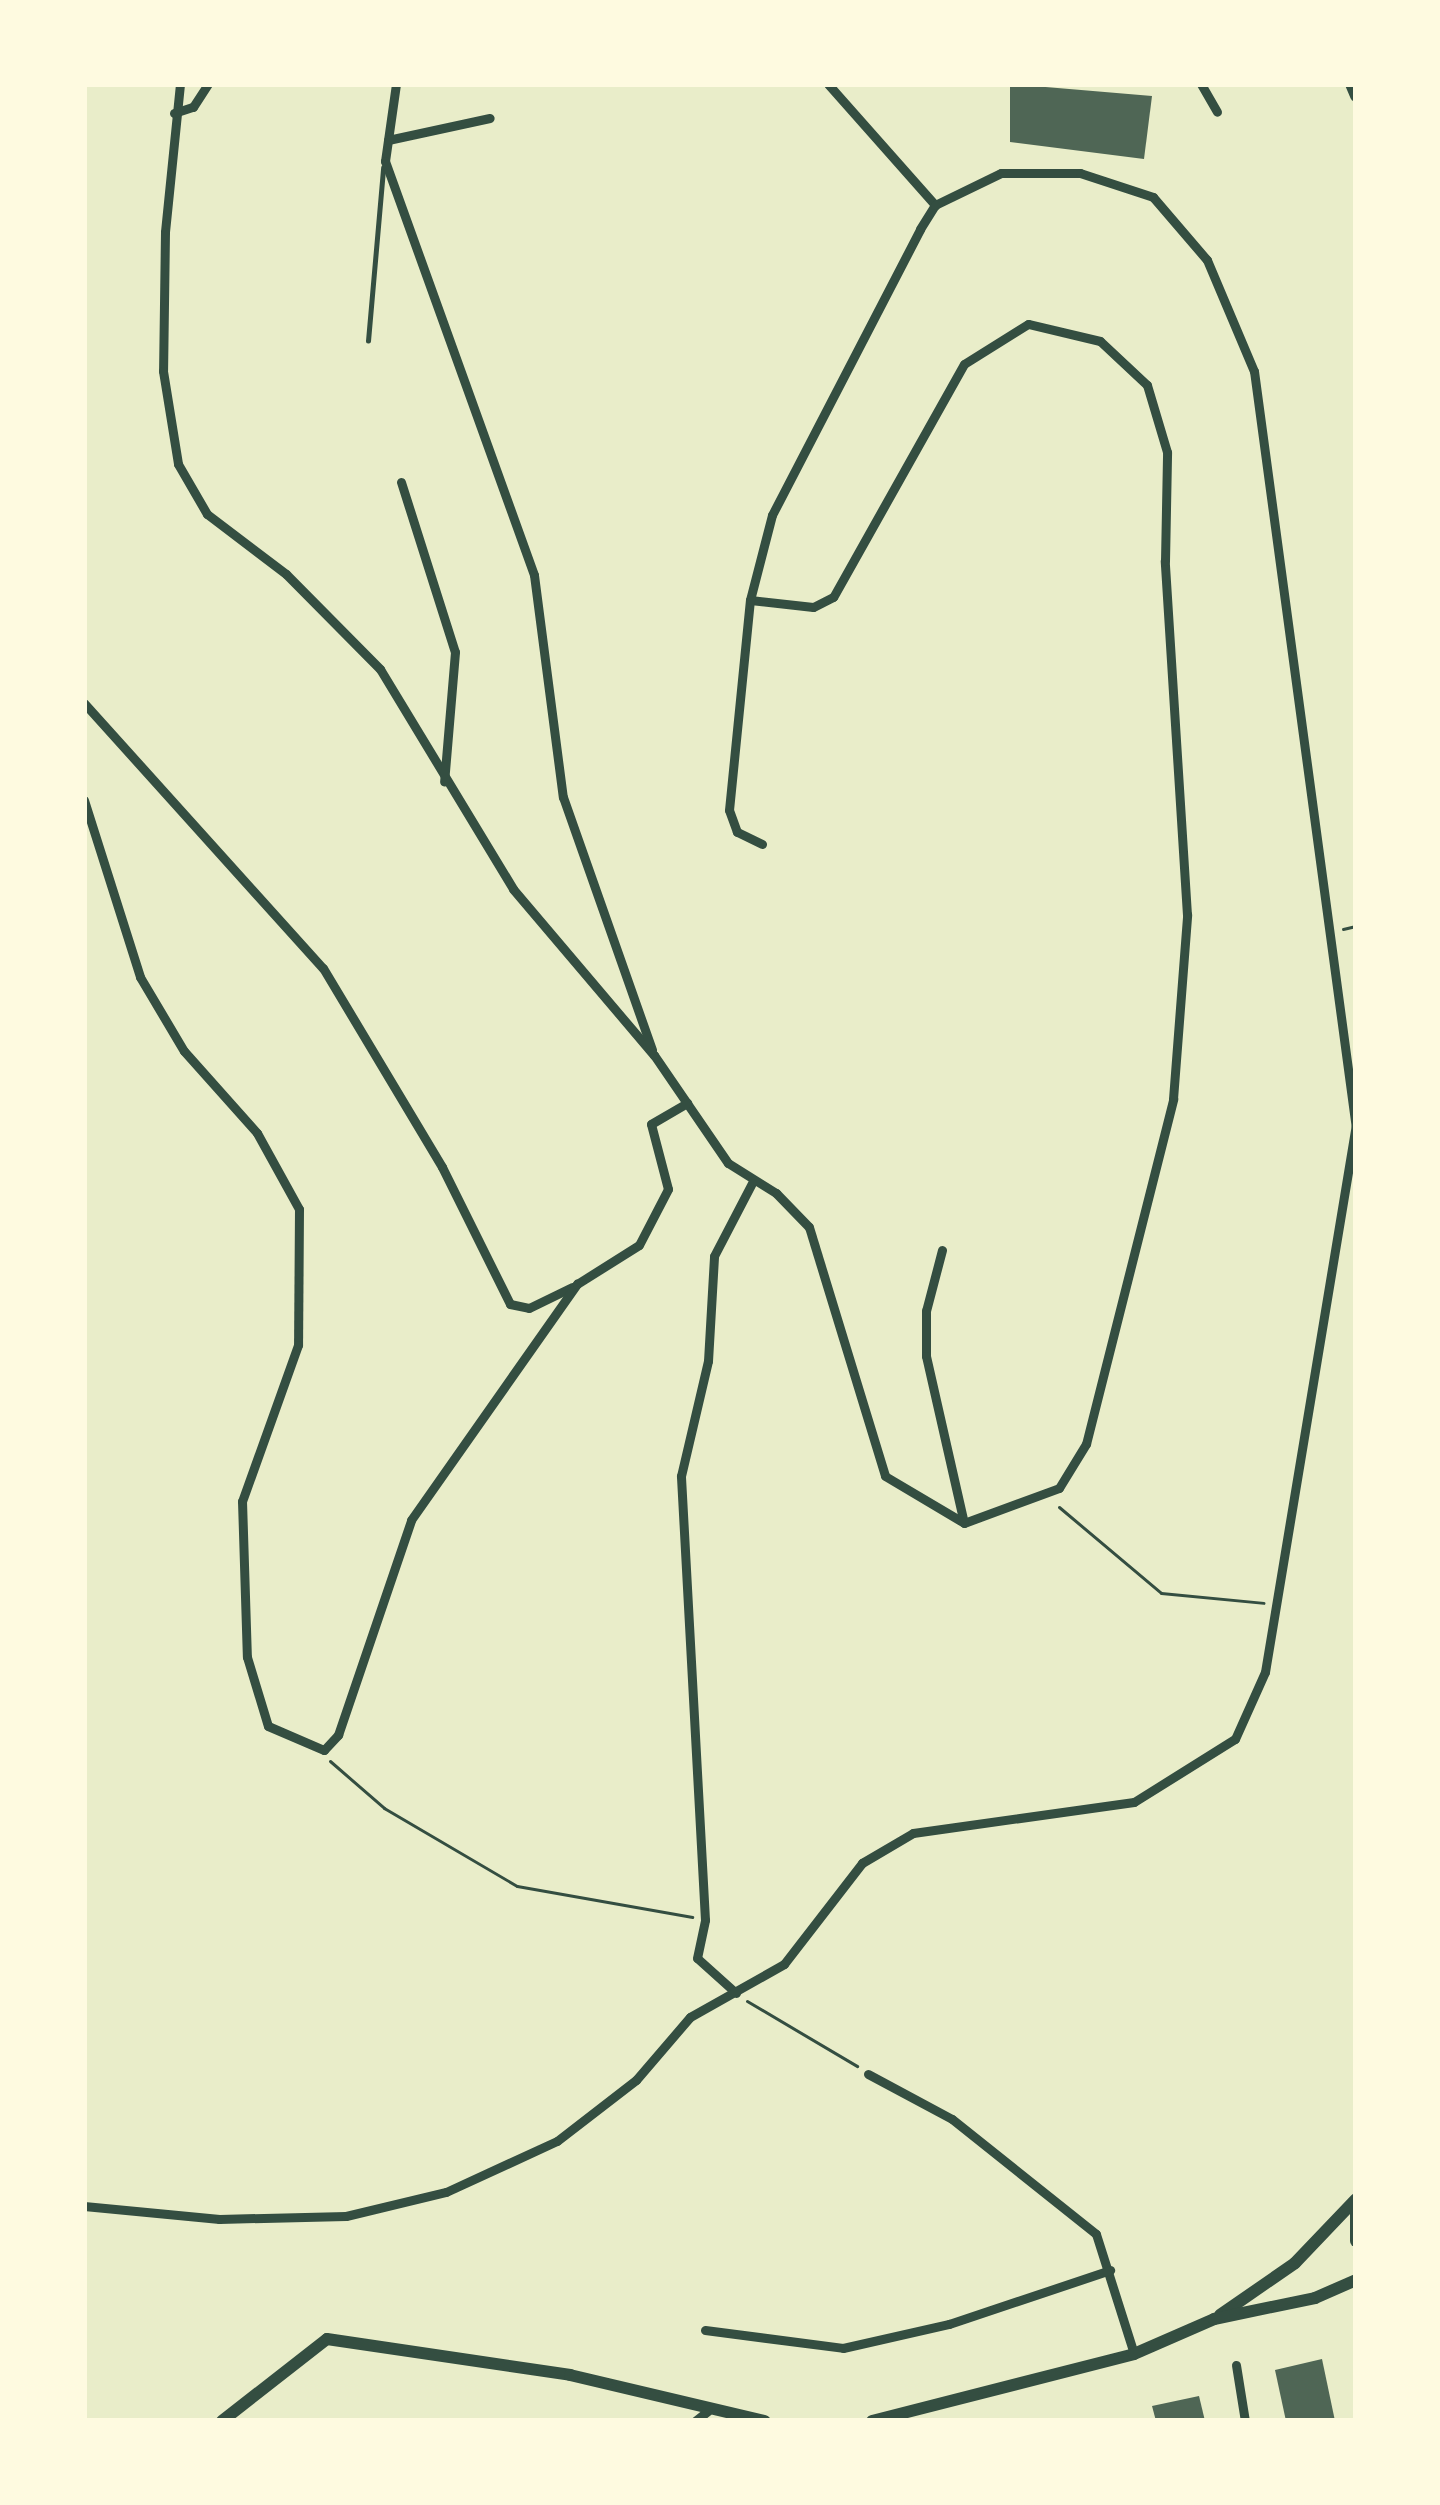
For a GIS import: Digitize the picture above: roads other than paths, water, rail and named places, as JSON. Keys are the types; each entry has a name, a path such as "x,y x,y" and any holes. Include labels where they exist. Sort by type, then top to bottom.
{"street":[{"path":"180,84 164,371 178,464 207,514 286,574 380,669 444,782 513,889 654,1055 728,1163 752,1183 776,1193 809,1227 885,1476 964,1523"},
{"path":"175,113 193,107 208,84"},
{"path":"396,84 385,160 534,575 563,796 654,1055"},
{"path":"828,84 935,205"},
{"path":"1201,84 1217,112"},
{"path":"1351,84 1356,96"},
{"path":"388,140 490,118"},
{"path":"84,2219 88,2207 219,2219 346,2216 446,2192 557,2141 636,2080 690,2017 784,1964 862,1863 913,1833 1134,1802 1235,1739 1264,1672 1271,1604 1322,1352 1356,1126 1255,371 1207,260 1153,197 1080,173 1000,173 935,205 772,515 750,600 729,810 737,832 761,844"},
{"path":"750,600 813,608 833,597 964,364 1028,324 1100,341 1147,385 1167,452 1165,561 1187,915 1173,1099 1086,1444 1059,1488 964,1523"},
{"path":"401,482 455,652 444,782"},
{"path":"84,703 323,968 442,1167 510,1304 529,1307 639,1245 668,1189 651,1124 687,1102"},
{"path":"84,800 140,977 184,1051 257,1133 298,1209 298,1345 242,1501 247,1657 268,1726 323,1750 358,1694 411,1520 577,1284"},
{"path":"736,1993 697,1958 706,1920 681,1476 708,1361 713,1256 752,1183"},
{"path":"942,1250 926,1312 926,1356 964,1523"},
{"path":"868,2074 952,2119 1096,2234 1134,2354"},
{"path":"872,2421 1134,2354 1214,2319 1295,2263 1356,2199"},
{"path":"1356,2212 1356,2241"},
{"path":"704,2330 843,2348 949,2324 1110,2270"},
{"path":"1214,2319 1315,2298 1356,2280"},
{"path":"222,2421 327,2339 570,2374 708,2411 766,2421"},
{"path":"1236,2365 1245,2421"},
{"path":"694,2421 708,2411"}],"lane":[{"path":"368,341 375,195 385,160"}]}
